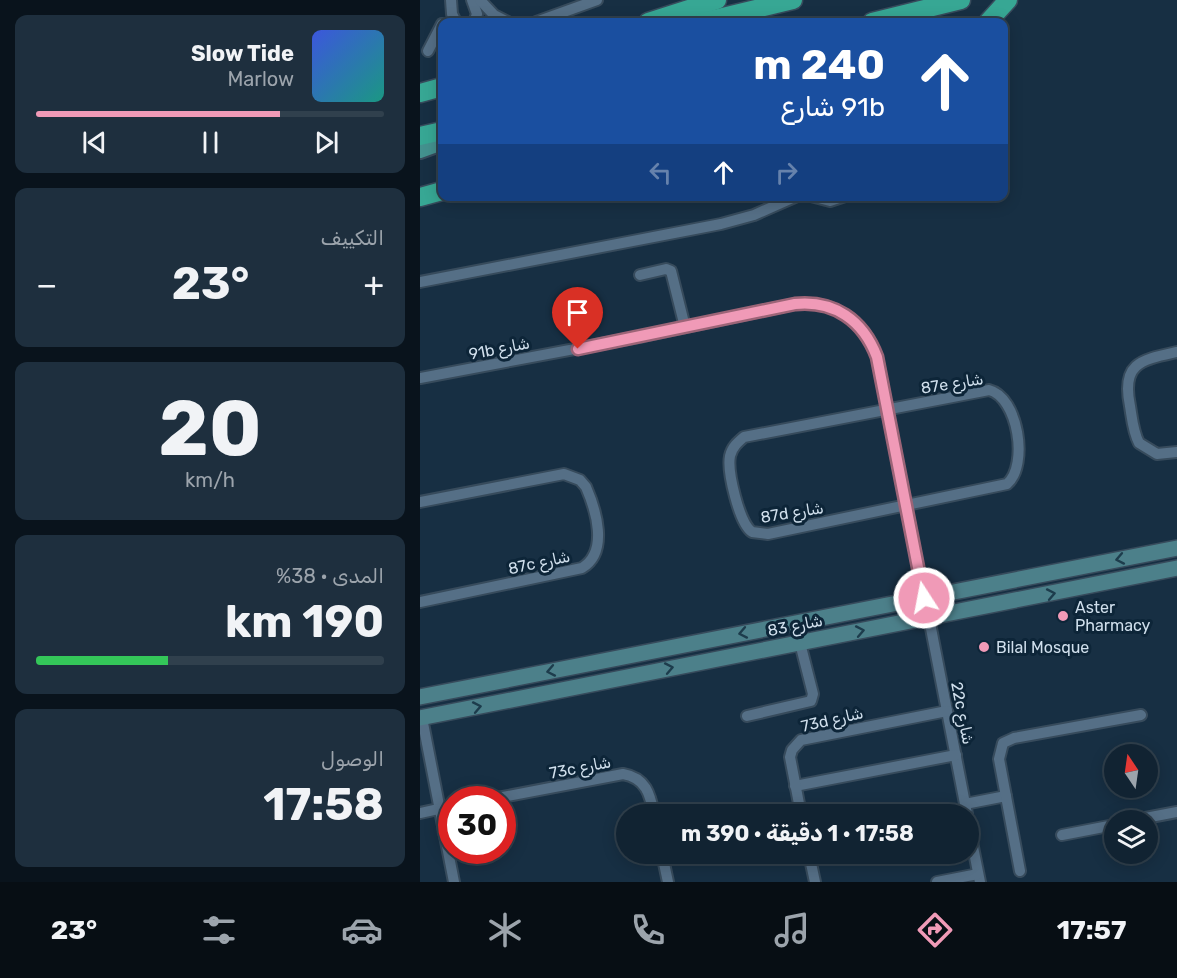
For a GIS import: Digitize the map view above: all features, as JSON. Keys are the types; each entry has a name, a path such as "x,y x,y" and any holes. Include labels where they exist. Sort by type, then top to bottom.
{"highway":[{"path":"661,18 717,0"},
{"path":"719,18 793,0"},
{"path":"888,18 961,0"},
{"path":"992,18 1008,0"},
{"path":"420,93 438,88"},
{"path":"420,136 438,131"},
{"path":"420,197 438,192"}],"main road":[{"path":"420,150 438,143"}],"street":[{"path":"443,18 445,0"},
{"path":"451,0 454,18"},
{"path":"472,0 477,14 476,18"},
{"path":"480,0 500,18"},
{"path":"547,18 597,0"},
{"path":"424,52 438,31"},
{"path":"420,282 721,224 754,215 785,201"},
{"path":"640,275 666,269 671,271 685,327"},
{"name":"91b شارع","path":"420,378 808,303 834,308 861,327 877,357 887,410"},
{"path":"1177,352 1149,358 1138,364 1130,373 1126,385 1139,443 1157,454 1177,452"},
{"name":"87e شارع","path":"887,410 989,390 996,392 1006,401 1017,436 1019,465 1017,472 1007,483 906,506"},
{"path":"887,410 924,598"},
{"name":"87d شارع","path":"887,410 744,437 731,452 730,464 742,521 748,529 757,534 906,506"},
{"name":"87c شارع","path":"420,502 555,474 572,476 580,480 589,494 598,549 593,560 576,570 420,602"},
{"name":"شارع 83","path":"420,697 1177,548"},
{"name":"شارع 83","path":"421,718 1177,568"},
{"name":"22c شارع","path":"929,618 965,804"},
{"path":"747,716 811,701 813,694 800,643"},
{"name":"73d شارع","path":"799,804 790,757 796,744 801,740 947,711"},
{"path":"1020,872 998,753 1008,740 1141,715"},
{"path":"421,718 438,799"},
{"path":"795,786 956,755"},
{"name":"73c شارع","path":"516,794 623,774 632,776 646,787 651,804"},
{"path":"979,805 1006,796"},
{"path":"420,813 438,808"},
{"path":"1158,816 1177,812"},
{"path":"1062,835 1104,827"},
{"path":"451,864 454,882"},
{"path":"664,864 668,882"},
{"path":"811,864 815,882"},
{"path":"937,882 979,878"}],"place":[{"name":"Aster Pharmacy","path":"1063,616"},
{"name":"Bilal Mosque","path":"984,647"}],"route":[{"path":"578,349 795,304 821,304 846,314 857,322 865,333 877,357 924,598"}]}
